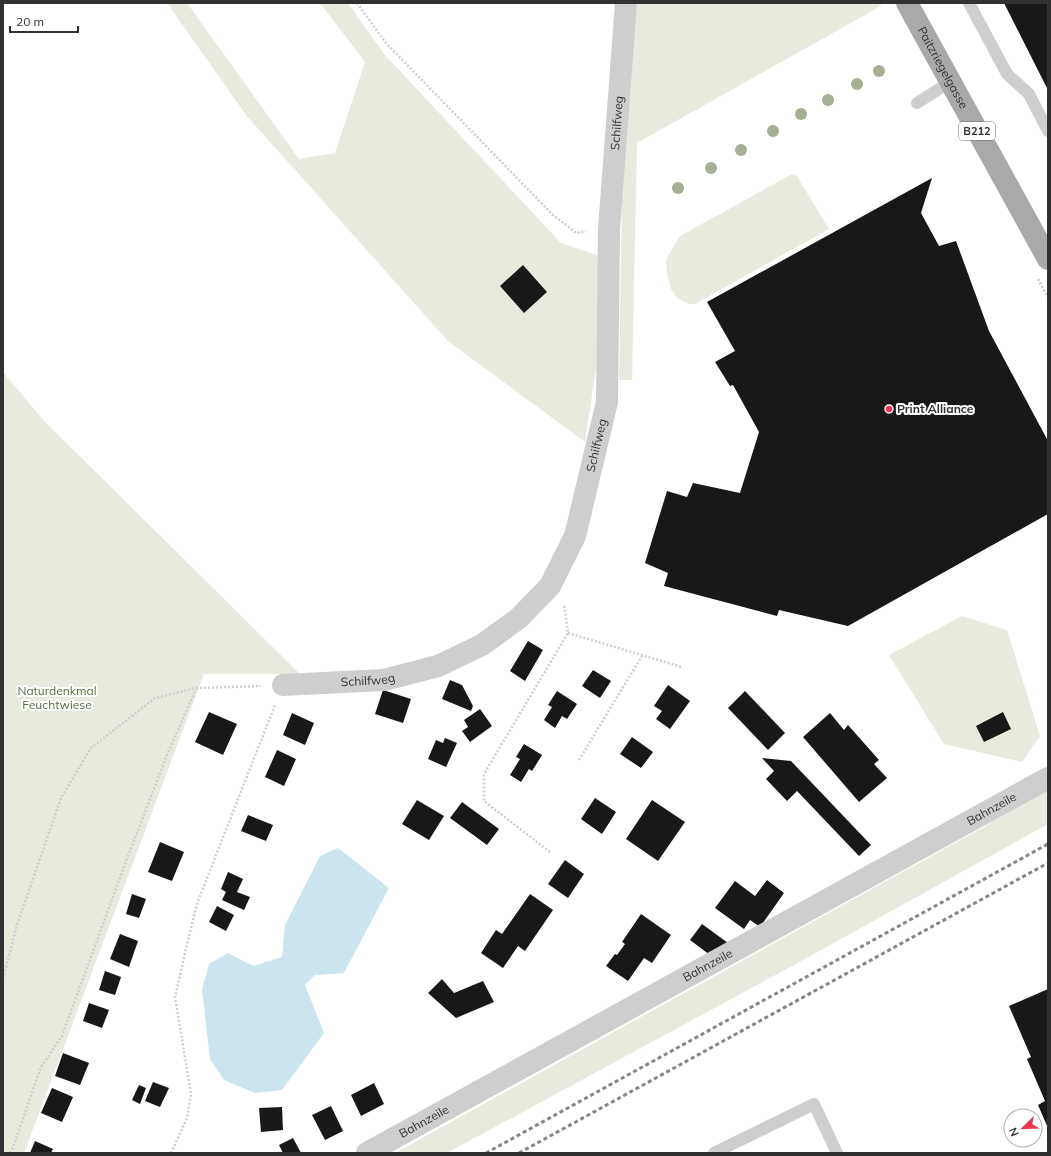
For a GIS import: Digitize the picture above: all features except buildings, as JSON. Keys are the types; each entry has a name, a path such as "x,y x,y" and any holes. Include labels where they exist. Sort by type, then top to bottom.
{"main road":[{"name":"Paitzriegelgasse","path":"907,3 1048,259"}],"street":[{"name":"Schilfweg","path":"283,685 384,680 438,666 482,644 519,618 550,586 575,536 607,402 609,229 626,3"},
{"name":"Bahnzeile","path":"367,1153 1048,778"}],"lane":[{"path":"969,3 1007,74 1029,94 1048,131"},
{"path":"917,103 950,82"},
{"path":"714,1153 814,1104 836,1153"}],"path":[{"path":"357,3 385,42 552,214 576,232 609,229"},
{"path":"550,586 564,603 568,633 484,774 484,801 550,852"},
{"path":"568,633 682,667"},
{"path":"579,760 642,656"},
{"path":"3,979 17,925 61,798 91,748 155,698 196,688 283,685 198,901 188,940 176,997 191,1094 187,1118 171,1153"},
{"path":"10,1153 41,1067 62,1036 167,755 196,688"}],"green space":[{"path":"167,3 187,3 299,159 335,153 365,62 320,3 348,3 384,54 561,243 600,256 602,328 585,442 448,341 246,115"},
{"path":"634,3 880,3 881,6 637,143 632,380 619,380 624,73"},
{"path":"792,174 797,176 829,229 695,304 689,304 677,298 671,289 666,262 680,236"},
{"name":"Naturdenkmal Feuchtwiese","path":"3,372 45,422 300,674 204,674 24,1153 3,1153"},
{"path":"962,616 1007,630 1040,736 1022,762 944,744 889,655"},
{"path":"1048,786 1048,824 794,965 447,1153 395,1153 984,827 1029,796"}],"water":[{"path":"338,848 389,888 344,973 315,975 305,985 324,1033 282,1090 255,1093 224,1080 210,1059 202,989 209,964 228,953 253,966 282,957 285,925 320,856"}],"railway":[{"path":"486,1153 1048,844"},
{"path":"519,1153 1048,863"}],"place":[{"name":"Print Alliance","path":"889,409"}]}
